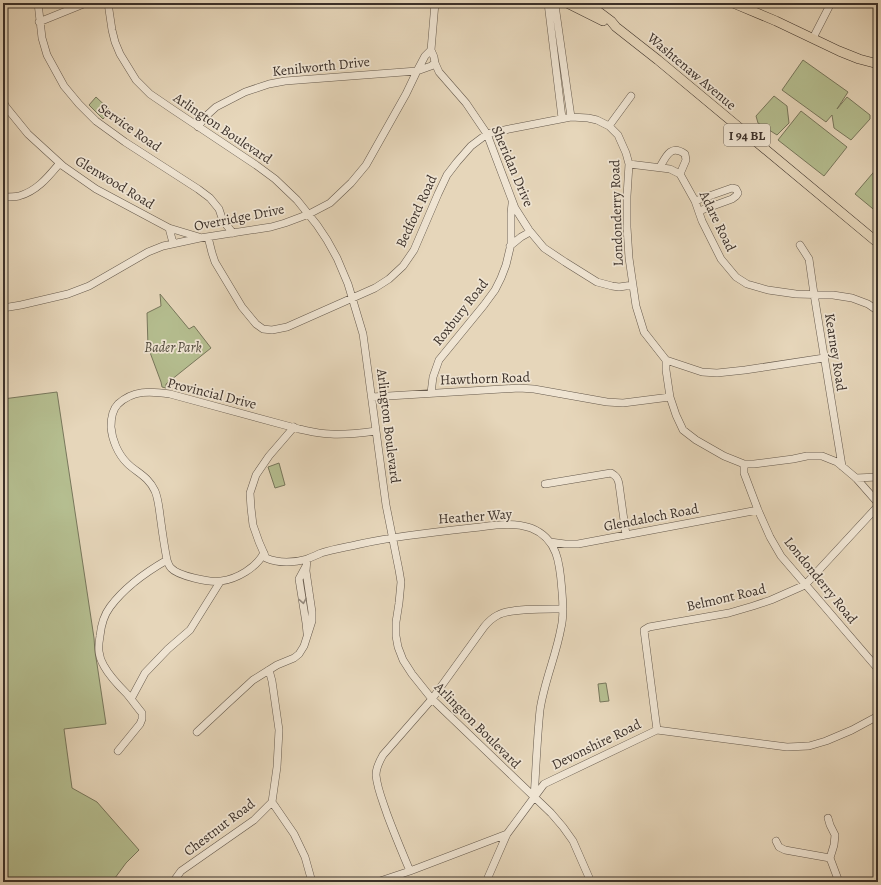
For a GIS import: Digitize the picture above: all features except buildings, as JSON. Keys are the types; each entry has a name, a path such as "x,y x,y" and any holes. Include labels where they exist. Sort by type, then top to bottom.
{"main road":[{"name":"Washtenaw Avenue","path":"567,3 616,27"},
{"name":"Washtenaw Avenue","path":"587,3 611,21 616,27 658,60 878,243"},
{"path":"733,3 771,18 839,51 878,64"}],"street":[{"name":"Service Road","path":"38,3 39,22 47,55 64,86 79,104 96,121 125,142 210,198 219,210 223,221 233,233"},
{"path":"39,22 86,3"},
{"name":"Arlington Boulevard","path":"108,3 115,42 120,54 135,79 150,94 172,110 275,179 298,200 309,214 327,240 337,258 348,284 363,334 386,505 401,582 396,626 398,647 403,660 432,699 551,813 568,834 576,847 591,882"},
{"name":"Sheridan Drive","path":"435,3 431,50 435,64 439,72 466,103 487,134 515,208 530,232 544,248 597,282 619,287 633,285"},
{"path":"548,3 562,118"},
{"path":"556,3 555,5 571,117"},
{"path":"813,38 830,3"},
{"path":"553,47 561,46"},
{"name":"Overridge Drive","path":"3,308 21,306 68,294 89,286 148,252 163,246 204,237 271,227 309,214 330,202 351,183 366,165 406,94 425,56 431,50"},
{"name":"Kenilworth Drive","path":"198,127 205,117 216,107 245,92 269,84 285,81 417,71 435,64"},
{"path":"609,126 631,96"},
{"name":"Glenwood Road","path":"3,101 6,107 28,134 59,164 96,189 169,228 204,237"},
{"name":"Londonderry Road","path":"562,118 571,117 597,120 609,126 618,135 624,147 629,164 627,227 629,258 636,306 644,332 666,360"},
{"name":"Bedford Road","path":"204,237 215,262 227,283 242,307 256,324 263,329 272,330 287,327 375,288 389,279 403,266 414,250 447,175 471,146 487,134 562,118"},
{"path":"629,164 660,167 670,169 680,174 686,160 685,154 681,151 670,152 666,155 660,167"},
{"path":"3,197 19,196 28,192 43,182 59,164"},
{"name":"Adare Road","path":"680,174 695,201 702,221 721,259 736,277 747,284 768,290 796,294 832,295 852,298 868,304 878,312"},
{"path":"695,201 732,188 736,189 738,193 732,199 699,211"},
{"name":"Roxbury Road","path":"430,394 432,377 439,360 471,322 495,290 506,265 510,246 511,213 513,202"},
{"path":"169,228 173,243"},
{"path":"510,246 530,232"},
{"name":"Kearney Road","path":"800,245 809,259 842,466"},
{"path":"824,358 717,373 702,372 666,360 670,397 683,430 696,440 724,456 744,464 793,460 807,456 822,456 837,462 842,466 856,478 878,503"},
{"name":"Hawthorn Road","path":"372,397 519,388 534,389 607,402 623,403 670,397"},
{"name":"Provincial Drive","path":"167,560 156,493 147,478 122,458 112,437 112,417 116,406 126,397 138,393 155,392 170,394 314,432 348,434 376,431"},
{"path":"118,751 140,724 142,714 131,699 113,680 103,665 100,657 98,648 101,629 109,608 125,591 152,569 167,560 171,568 180,574 220,582 242,574 260,560 264,553 254,525 250,493 256,475 268,456 294,427"},
{"name":"Londonderry Road","path":"744,464 744,474 758,510 770,537 781,556 878,669"},
{"path":"545,484 611,473 615,475 619,484 626,535"},
{"path":"856,478 878,478"},
{"name":"Belmont Road","path":"658,730 644,630 649,626 729,612 753,606 805,585 878,506"},
{"name":"Glendaloch Road","path":"550,542 578,544 758,510"},
{"name":"Heather Way","path":"264,553 266,558 274,561 286,563 306,563 320,553 392,538 506,524 530,528 540,533 550,542 558,556 560,568 563,609 562,627 540,710 534,798"},
{"path":"197,732 253,680 277,665 299,654 304,646 312,622 306,563"},
{"path":"131,699 145,673 168,649 190,630 220,582"},
{"path":"410,871 381,798 376,776 382,755 432,699 492,618 511,611 563,609"},
{"name":"Chestnut Road","path":"173,882 182,871 254,820 272,802 277,766 279,730 269,670"},
{"name":"Devonshire Road","path":"486,882 507,834 544,784 658,730 787,747 809,746 826,741 852,730 878,716"},
{"path":"272,802 294,834 305,857 312,882"},
{"path":"828,818 835,835 830,858 839,882"},
{"path":"377,882 507,834"},
{"path":"776,840 779,847 785,850 830,858"}],"green space":[{"path":"803,60 848,92 837,109 847,97 870,115 870,119 851,140 834,128 832,115 826,122 782,90"},
{"path":"774,96 787,106 789,123 777,135 758,123 756,116"},
{"path":"96,97 111,111 103,119 89,105"},
{"path":"801,111 847,147 824,176 778,140"},
{"path":"878,167 878,213 855,194"},
{"name":"Bader Park","path":"160,294 189,329 194,326 211,348 166,384 166,388 162,387 148,347 147,313 161,306"},
{"path":"57,392 106,724 64,729 72,788 97,802 139,850 126,863 112,882 3,882 3,399"},
{"path":"279,463 285,485 275,488 268,467"},
{"path":"606,683 609,701 600,702 598,684"}]}
